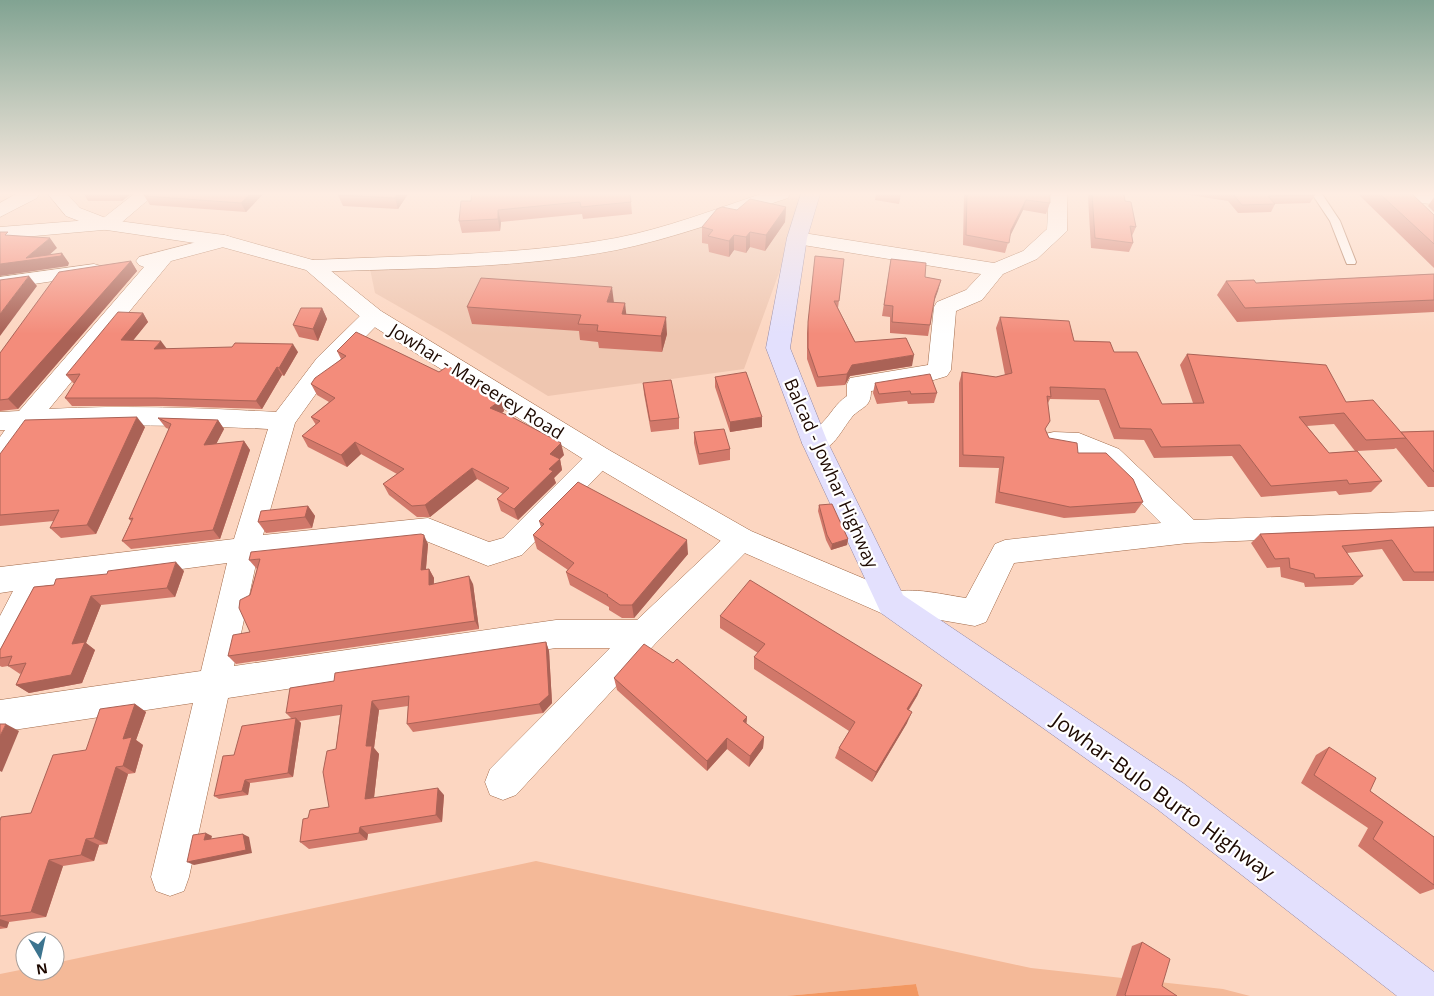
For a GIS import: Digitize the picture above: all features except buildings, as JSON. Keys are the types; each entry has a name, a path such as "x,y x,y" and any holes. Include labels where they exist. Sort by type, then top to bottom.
{"main road":[{"name":"Balcad - Jowhar Highway","path":"797,240 778,348 815,443 892,604"},
{"name":"Jowhar-Bulo Burto Highway","path":"892,604 1170,796 1431,996"}],"street":[{"name":"Jowhar - Mareerey Road","path":"220,240 313,266 373,316 600,457 741,539 892,604"},
{"path":"313,266 508,257 631,240"},
{"path":"812,240 996,270"},
{"path":"815,443 832,429 844,410 859,400 859,384 948,372 945,308 974,295 996,270 1030,255 1046,240"},
{"path":"0,283 121,266 224,241"},
{"path":"0,456 26,420 164,257"},
{"path":"42,299 58,276"},
{"path":"170,877 245,549 283,421 325,364 373,316"},
{"path":"0,421 105,415 191,416 283,421"},
{"path":"1054,441 1079,443 1110,456 1188,532"},
{"path":"0,580 245,549 428,530 488,554 501,552 512,547 600,457"},
{"path":"892,604 928,604 975,612 985,588 1005,552 1188,532 1434,522"},
{"path":"503,782 644,634 741,539"},
{"path":"0,647 36,576"},
{"path":"0,716 556,634 644,634"}],"lane":[{"path":"1342,240 1350,262"}],"shaded area":[{"path":"656,240 788,240 780,270 744,369 548,396 375,293 370,269 505,264"},
{"path":"536,861 1031,968 1223,989 1250,996 919,996 916,984 786,996 0,996 0,974 15,971 15,981 65,981 65,961"},
{"path":"916,984 919,996 786,996"}]}
